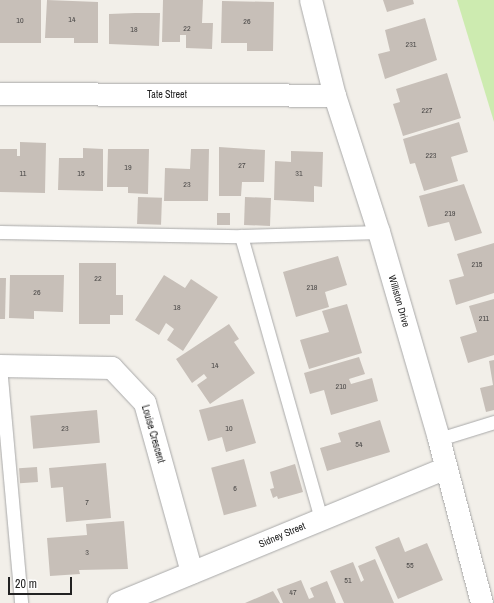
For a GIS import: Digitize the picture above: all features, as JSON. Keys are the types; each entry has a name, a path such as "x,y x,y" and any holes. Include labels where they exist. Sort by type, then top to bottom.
{"street":[{"name":"Williston Drive","path":"311,0 335,96 379,232 439,439 482,603"},
{"name":"Tate Street","path":"0,94 335,96"},
{"name":"Louise Crescent","path":"0,366 112,368 145,403 192,573"},
{"name":"Sidney Street","path":"120,603 321,518 446,468"}],"lane":[{"path":"0,232 241,236 379,232"},
{"path":"241,236 321,518"},
{"path":"0,366 21,603"},
{"path":"439,439 494,422"}],"green space":[{"path":"457,0 494,0 494,122"}],"building":[{"path":"0,0 41,0 41,43 0,43"},
{"path":"47,0 98,2 98,43 74,43 74,38 45,38"},
{"path":"163,0 203,0 202,23 213,23 212,49 186,48 186,35 180,35 180,42 162,42"},
{"path":"383,0 413,0 414,4 387,12"},
{"path":"222,1 274,2 273,51 247,51 247,43 221,43"},
{"path":"160,13 159,46 109,44 109,14"},
{"path":"425,18 437,60 385,79 378,54 390,51 385,30"},
{"path":"447,73 461,118 403,136 393,104 400,102 396,89"},
{"path":"459,122 468,152 451,157 458,181 424,191 415,163 410,164 403,139"},
{"path":"20,142 46,143 45,193 0,192 0,149 17,149 17,156 20,156"},
{"path":"219,147 265,150 264,182 242,182 241,196 219,196"},
{"path":"83,148 103,149 103,191 58,190 59,158 83,158"},
{"path":"108,149 149,149 148,194 128,193 128,187 107,187"},
{"path":"191,149 209,149 208,201 164,201 165,168 190,169"},
{"path":"291,151 323,152 322,187 314,186 314,202 274,200 275,161 291,162"},
{"path":"464,184 482,233 455,241 449,222 428,227 419,196"},
{"path":"138,197 162,198 161,225 137,224"},
{"path":"245,197 271,198 270,226 244,225"},
{"path":"217,213 230,213 230,225 217,225"},
{"path":"494,243 494,293 456,305 449,280 464,276 457,254"},
{"path":"338,256 347,285 325,292 329,307 296,317 283,272"},
{"path":"79,263 116,263 116,295 123,295 123,315 110,315 110,324 79,324"},
{"path":"10,275 64,275 63,312 34,311 34,319 9,318"},
{"path":"164,275 185,288 191,279 218,297 183,351 167,340 174,329 166,323 159,335 135,320"},
{"path":"0,278 6,278 5,319 0,319"},
{"path":"494,299 494,355 468,363 460,337 477,332 469,306"},
{"path":"347,304 362,353 309,369 300,340 329,332 322,311"},
{"path":"229,324 239,339 234,342 255,373 210,404 197,385 207,378 204,374 192,383 176,359"},
{"path":"359,357 365,374 349,379 351,384 372,378 378,401 331,415 324,390 310,394 304,373"},
{"path":"494,360 494,410 486,412 480,388 493,385 489,361"},
{"path":"243,399 256,443 226,452 222,437 208,441 199,410"},
{"path":"97,410 100,443 33,449 30,416"},
{"path":"380,420 390,452 327,471 320,448 341,442 338,433"},
{"path":"244,459 257,506 224,515 211,468"},
{"path":"106,463 111,518 66,522 63,487 51,488 49,468"},
{"path":"295,464 303,492 278,499 277,496 273,498 270,489 274,488 270,472"},
{"path":"37,467 38,482 20,483 19,468"},
{"path":"124,521 128,569 79,570 80,574 50,576 47,538 87,535 86,524"},
{"path":"399,537 405,552 427,543 443,580 398,599 375,547"},
{"path":"375,559 394,603 344,603 330,571 353,562 361,582 364,580 358,566"},
{"path":"301,580 309,599 314,597 310,588 327,581 336,603 283,603 277,589"},
{"path":"273,591 280,603 245,603"}]}
